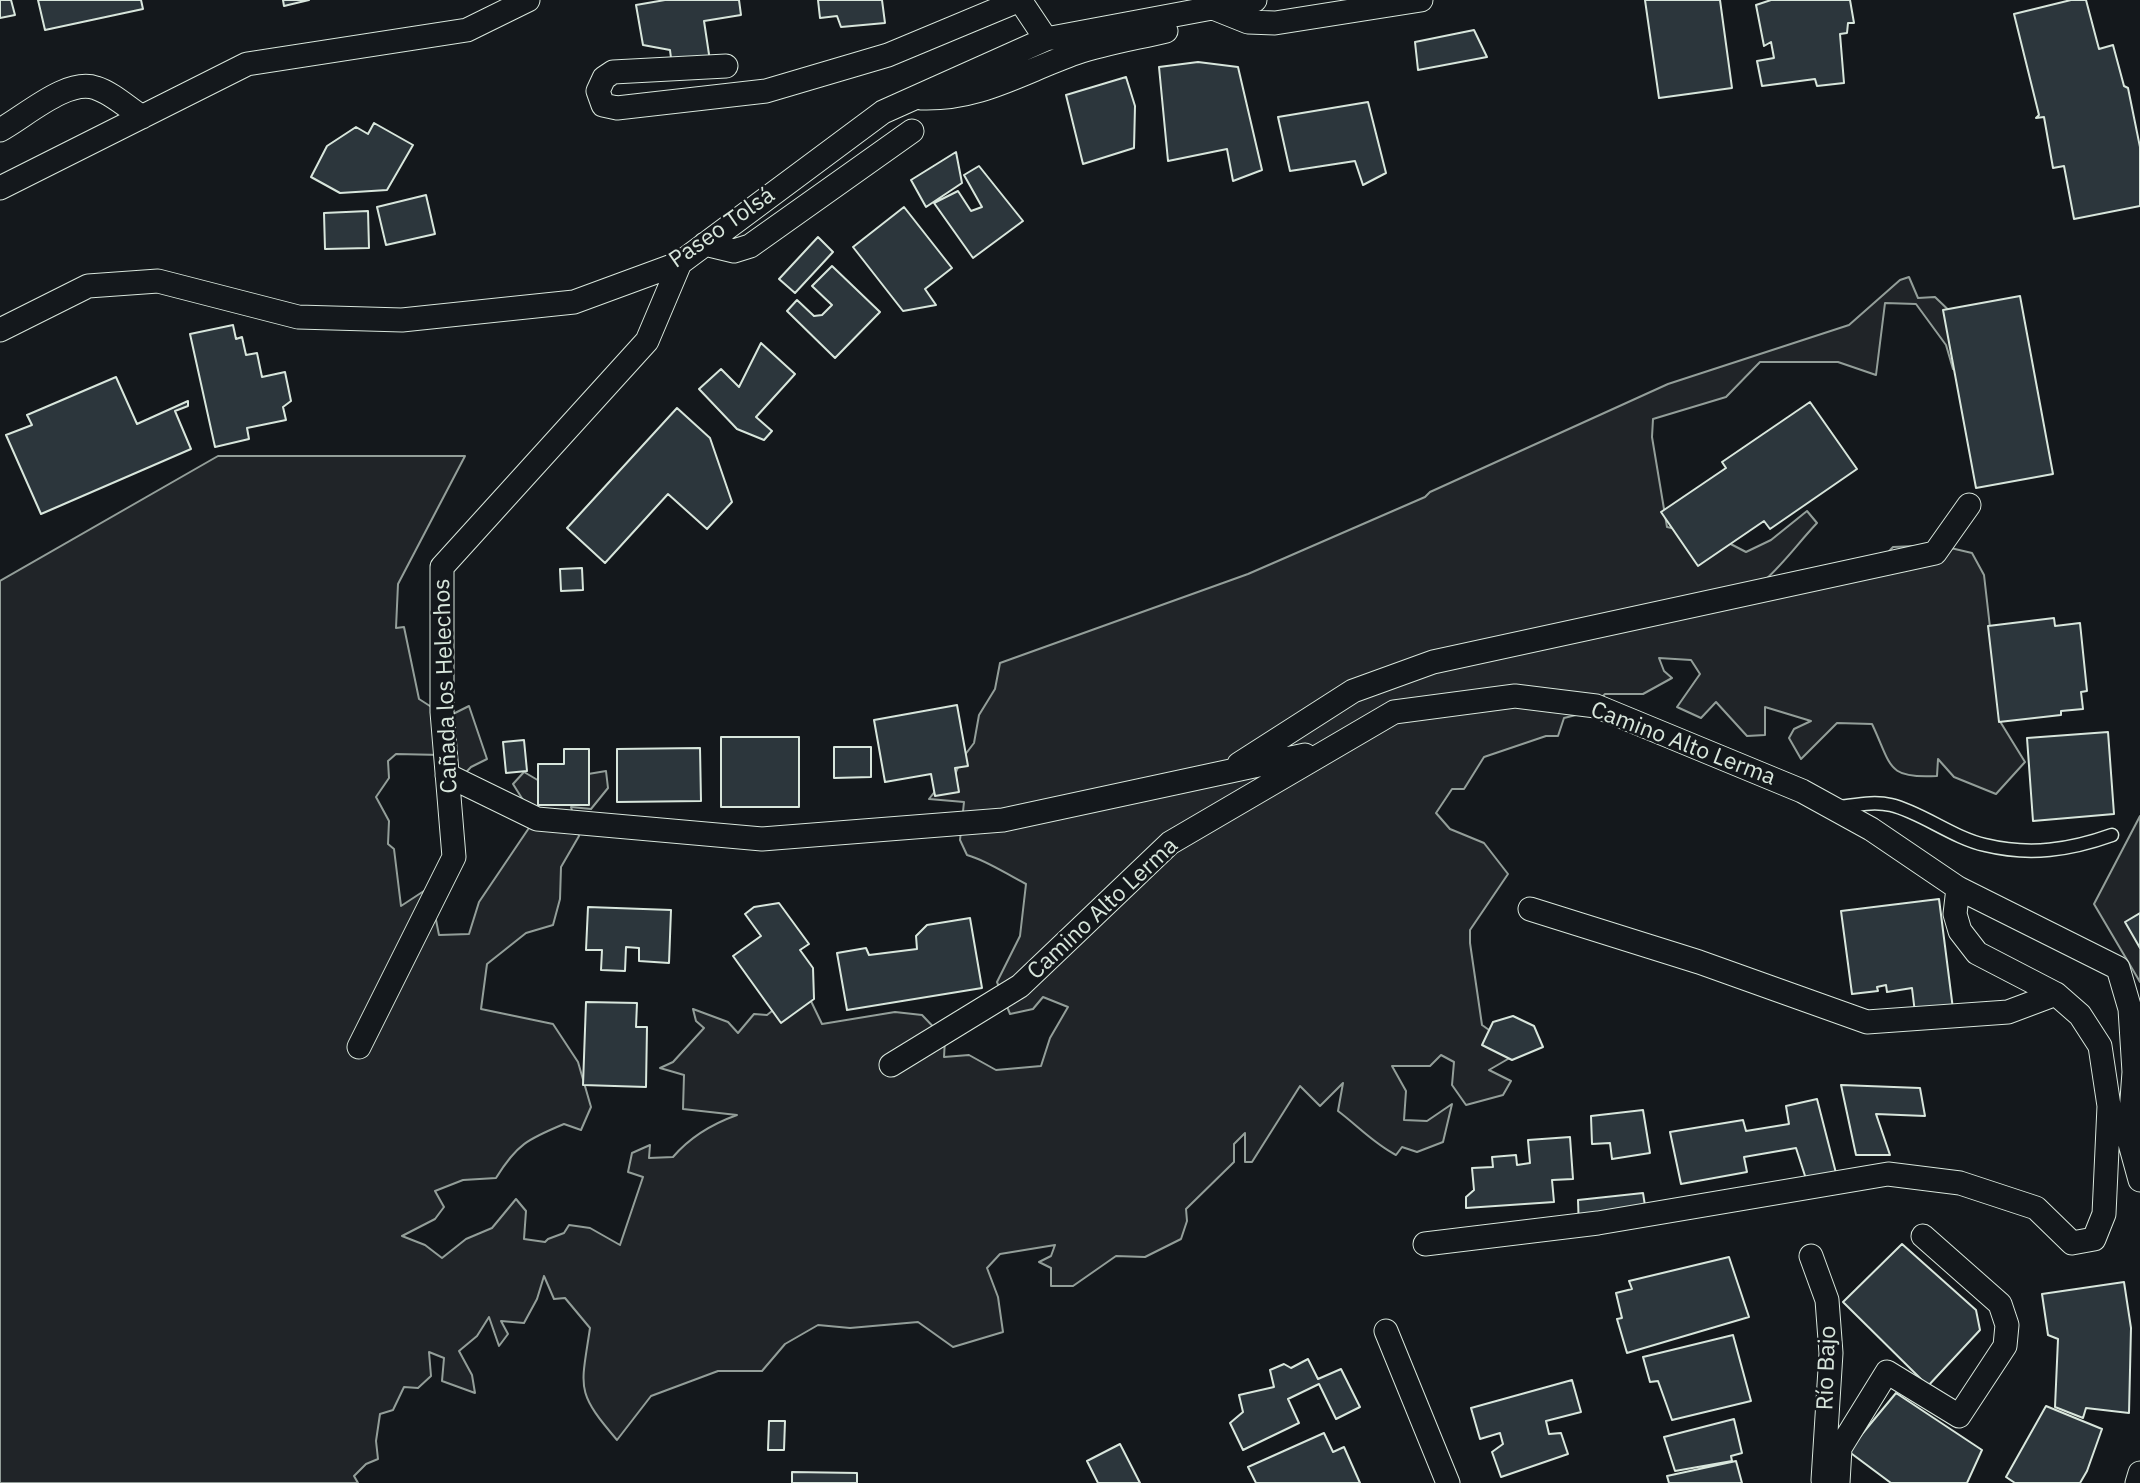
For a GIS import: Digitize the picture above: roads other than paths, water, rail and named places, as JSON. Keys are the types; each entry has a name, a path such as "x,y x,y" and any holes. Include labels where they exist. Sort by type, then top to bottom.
{"street":[{"path":"0,188 247,64 467,30 528,0"},
{"path":"726,66 612,72 604,78 598,91 603,105 617,108 766,92 888,55 1020,0 1046,39"},
{"name":"Paseo Tolsá","path":"0,330 88,286 158,281 298,317 401,320 575,302 680,263 883,112 1046,39 1255,0"},
{"path":"1213,8 1248,22 1275,23 1421,0"},
{"path":"915,98 951,99 975,94 1078,53 1180,27"},
{"path":"5,124 70,87 83,85 98,88 142,117"},
{"path":"705,244 734,251 750,246 912,131"},
{"name":"Cañada los Helechos","path":"359,1047 454,857 442,712 442,566 647,341 680,263"},
{"path":"1225,774 1353,691 1433,662 1935,553 1969,505"},
{"name":"Camino Alto Lerma","path":"891,1065 1020,986 1170,843 1394,712 1515,696 1596,706 1802,791 1871,828 1958,888 2118,968 2130,1009 2134,1072 2129,1140 2140,1180"},
{"path":"447,775 537,819 762,839 1003,820 1329,750"},
{"path":"1425,1244 1598,1223 1888,1174 1959,1183 2036,1208 2072,1242 2094,1239 2104,1214 2109,1106 2100,1046 2080,1015 2056,994 1977,953 1959,931 1955,914 1958,888"},
{"path":"1530,909 1699,962 1867,1023 2008,1012 2056,994"},
{"path":"1838,1483 1840,1448 1887,1372 1959,1416 2005,1346 2007,1325 2000,1304 1923,1236"},
{"name":"Río Bajo","path":"1811,1256 1827,1300 1831,1353 1823,1483"},
{"path":"1386,1331 1448,1483"},
{"path":"2137,1483 2140,1473"}],"lane":[{"path":"1834,808 1867,803 1893,805 1971,840 2013,850 2043,852 2080,846 2112,835"}]}
